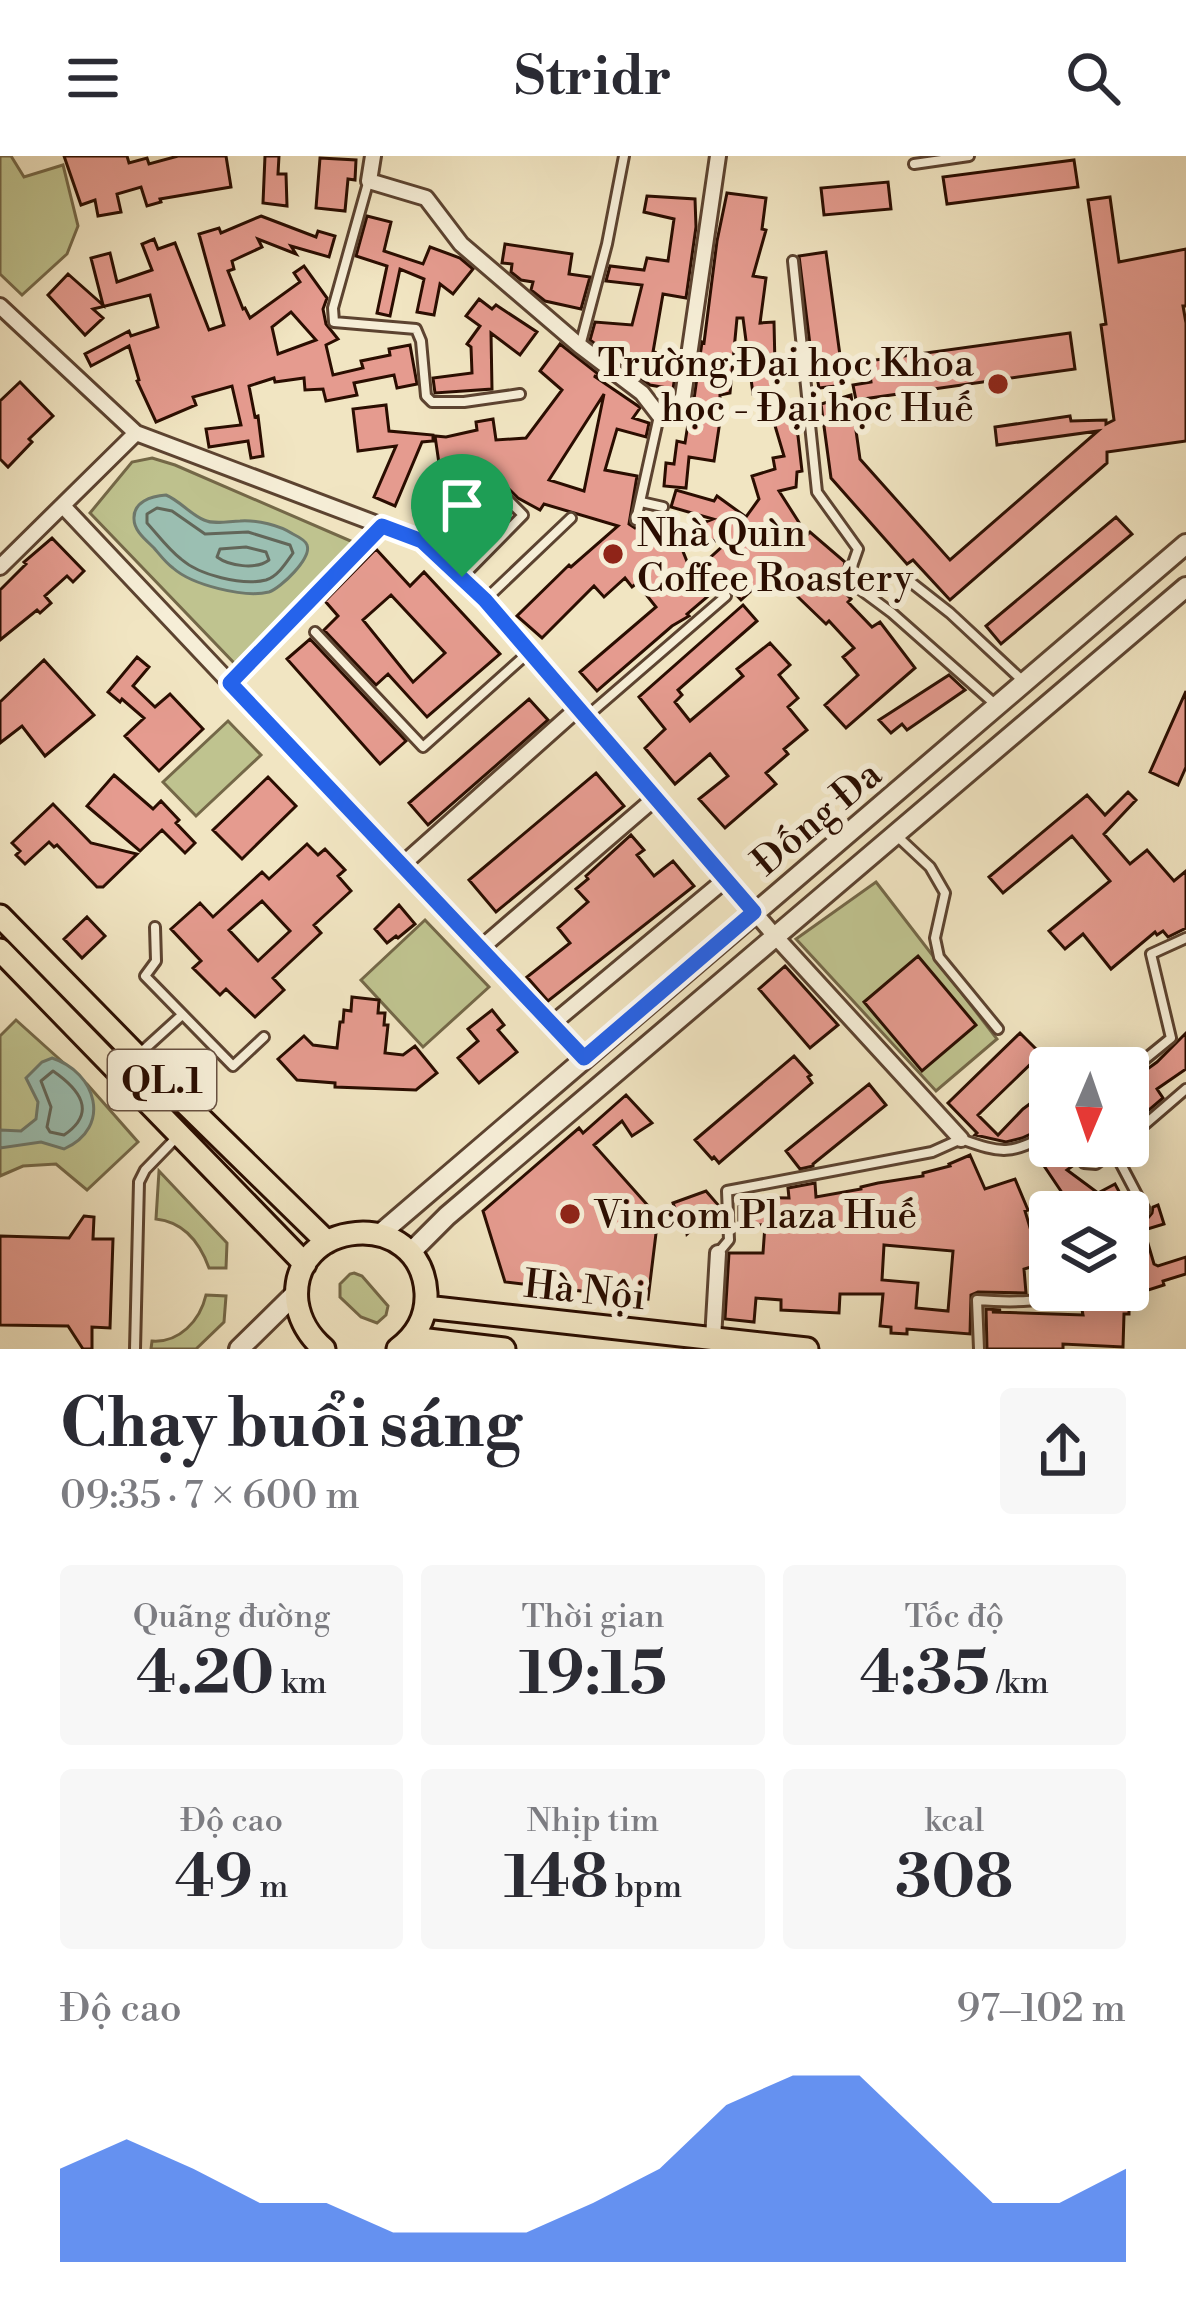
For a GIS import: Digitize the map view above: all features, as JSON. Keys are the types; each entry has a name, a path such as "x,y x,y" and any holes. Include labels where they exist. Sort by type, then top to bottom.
{"main road":[{"name":"QL.1","path":"0,916 327,1242"},
{"name":"QL.1","path":"0,950 305,1264"},
{"path":"311,1346 296,1293 305,1264 327,1242 362,1232 391,1239 410,1253 420,1269 426,1307 405,1344"},
{"name":"Hà Nội","path":"426,1307 807,1349"},
{"name":"Hà Nội","path":"405,1344 504,1349"}],"street":[{"path":"373,156 369,181 426,198 461,244 642,393 659,415 683,397 718,156"},
{"path":"0,306 136,433 422,541 485,600 774,935 961,1139"},
{"path":"0,567 136,433"},
{"path":"63,506 584,1058"},
{"path":"230,683 382,526"},
{"name":"Đống Đa","path":"380,1234 1186,544"},
{"name":"Đống Đa","path":"410,1253 774,935 1186,586"},
{"path":"402,865 581,713"},
{"path":"481,948 654,799"},
{"path":"552,1024 726,879"},
{"path":"712,1339 718,1253"},
{"path":"239,1349 296,1293"}],"lane":[{"path":"580,346 608,244 624,156"},
{"path":"914,164 969,156"},
{"path":"369,181 333,308 334,322 416,329 426,396 433,402 520,394"},
{"path":"793,261 817,492 858,549 851,569 853,580 997,706"},
{"path":"636,520 659,415"},
{"path":"462,577 523,515 498,490"},
{"path":"641,502 663,507"},
{"path":"485,600 571,518"},
{"path":"908,580 1024,682"},
{"path":"581,713 726,596"},
{"path":"315,632 423,747 529,652"},
{"path":"895,834 930,867 945,893 935,938 939,957 998,1029"},
{"path":"155,927 156,961 145,976 182,1015 233,1066 264,1037"},
{"path":"1149,1056 1172,1038 1151,954 1186,938"},
{"path":"137,1056 182,1015"},
{"path":"1149,1121 1186,1090"},
{"path":"135,1349 139,1182 179,1134"},
{"path":"718,1253 729,1240 727,1192 932,1152 961,1139 1004,1152 1029,1145"},
{"path":"979,1349 977,1300 1029,1303"}],"green space":[{"path":"0,156 11,156 24,177 63,165 78,226 67,254 22,295 0,274"},
{"path":"152,458 353,542 352,549 238,667 90,513 132,462"},
{"path":"228,721 261,755 196,816 163,782"},
{"path":"876,882 997,1039 936,1091 796,939"},
{"path":"425,920 489,987 423,1047 361,980"},
{"path":"16,1020 87,1084 138,1142 87,1190 56,1164 23,1166 0,1176 0,1036"},
{"path":"159,1171 227,1243 226,1268 209,1268 190,1235 156,1219"},
{"path":"354,1273 388,1306 377,1323 361,1317 340,1297 340,1284"},
{"path":"206,1295 226,1296 224,1322 196,1349 151,1349 152,1341 171,1338 187,1328"}],"water":[{"path":"166,495 208,521 254,521 281,528 306,543 305,557 288,579 269,592 233,592 192,580 168,564 135,523 140,504"},
{"path":"52,1058 67,1065 88,1087 93,1101 89,1127 64,1149 41,1142 0,1148 0,1130 21,1131 36,1119 38,1102 26,1078"}],"building":[{"path":"64,156 127,156 129,163 147,158 149,164 178,156 226,156 231,187 160,199 147,206 141,187 117,194 121,212 98,216 95,200 81,205"},
{"path":"265,156 279,156 278,174 286,174 287,206 263,203"},
{"path":"320,158 356,160 355,180 348,179 345,211 316,208"},
{"path":"1074,160 1078,187 947,204 943,177"},
{"path":"888,182 891,209 824,215 821,188"},
{"path":"727,193 766,198 762,229 766,230 753,276 766,278 760,323 774,322 775,366 770,367 774,394 753,394 743,318 737,318 730,393 720,395 714,461 689,457 686,488 664,486 666,463 674,464 677,441 685,443 690,424"},
{"path":"647,196 695,199 686,298 663,294 653,352 678,356 673,389 650,385 590,340 595,322 632,325 642,285 606,281 610,266 644,270 647,258 668,261 674,219 644,212"},
{"path":"1110,197 1119,262 1186,249 1186,441 1107,452 1107,463 950,600 913,560 907,564 831,478 821,404 851,395 860,459 950,560 1098,431 997,445 995,427 1070,416 1071,421 1106,420 1106,424 1114,420 1088,200"},
{"path":"261,216 316,237 318,231 335,236 329,257 291,246 296,254 258,239 262,247 232,261 234,269 228,271 243,309 250,318 300,282 294,273 304,266 327,298 326,324 338,339 326,345 333,375 363,368 361,361 410,345 417,384 397,388 394,375 354,383 357,395 326,401 323,389 305,390 304,378 275,382 274,378 249,386 263,456 251,458 248,441 209,447 206,429 241,425 232,386 193,397 196,405 156,422 137,381 129,346 91,366 85,354 129,331 131,336 158,327 150,295 93,309 103,318 85,335 48,295 68,274 103,305 91,258 110,253 117,282 152,270 142,244 154,239 158,249 175,243 209,330 224,325 199,234 219,228 221,233","holes":["291,312 316,340 278,354 272,327"]},
{"path":"367,216 391,222 384,251 423,264 430,247 460,258 473,269 453,294 440,284 434,315 417,312 424,279 400,269 390,316 377,313 387,266 356,256"},
{"path":"505,244 572,254 569,274 590,277 581,309 545,301 531,290 533,282 521,280 511,272 512,264 502,263"},
{"path":"826,252 844,385 819,388 799,256"},
{"path":"479,299 537,332 520,355 491,333 492,389 435,393 433,378 472,373 467,344 480,326 466,316"},
{"path":"1070,333 1075,369 856,400 853,385 871,382 868,361"},
{"path":"560,344 602,377 594,376 640,408 633,418 649,423 646,437 617,429 605,470 637,476 629,524 635,528 651,523 647,546 676,534 692,574 726,543 678,533 713,519 671,507 676,490 714,501 717,496 746,517 759,499 752,476 775,469 773,458 784,456 773,419 791,414 802,471 797,472 796,487 779,491 807,535 810,532 845,562 834,582 851,599 848,602 872,627 880,622 915,668 846,728 825,705 858,675 843,657 854,648 772,572 741,600 721,585 597,691 580,672 656,607 637,583 632,587 625,578 604,597 594,586 542,638 517,616 618,526 544,504 540,510 497,482 490,493 507,511 468,557 438,531 476,486 443,491 435,436 477,430 476,422 493,419 496,440 526,438 562,390 540,371","holes":["604,394 584,491 549,480"]},
{"path":"20,382 53,416 8,467 0,459 0,401"},
{"path":"386,405 389,431 433,435 433,441 422,442 395,506 374,497 396,446 358,451 353,409"},
{"path":"1116,517 1132,534 1001,644 986,626"},
{"path":"52,538 84,571 73,582 67,576 45,596 51,603 0,640 0,590"},
{"path":"376,549 410,586 424,572 500,654 427,717 388,674 376,685 324,630 338,616 325,601","holes":["391,595 445,653 413,682 363,620"]},
{"path":"743,605 757,621 678,690 682,695 675,702 690,721 743,676 737,669 770,643 790,665 779,675 798,698 788,707 807,730 766,773 776,784 725,828 699,799 728,776 710,754 675,784 645,748 665,729 639,697"},
{"path":"310,639 406,741 380,764 287,659"},
{"path":"137,657 149,667 133,686 155,707 170,694 203,729 159,771 125,736 144,718 108,692"},
{"path":"44,660 94,715 45,756 22,726 0,743 0,702"},
{"path":"949,675 965,690 907,730 902,724 891,733 879,720"},
{"path":"1186,691 1186,767 1178,785 1150,772"},
{"path":"529,699 548,720 428,825 409,803"},
{"path":"596,773 624,806 496,912 469,880"},
{"path":"114,775 153,809 161,801 195,843 185,853 162,830 140,851 87,806"},
{"path":"268,777 296,806 242,859 213,830"},
{"path":"1128,792 1136,800 1104,834 1130,864 1147,850 1174,881 1186,871 1186,928 1168,937 1163,931 1155,932 1111,969 1083,934 1065,949 1049,931 1110,881 1072,836 1003,893 989,877 1087,795 1105,815"},
{"path":"53,804 91,843 137,854 103,887 97,887 49,842 25,864 12,843"},
{"path":"631,835 644,850 637,855 654,876 673,861 694,886 548,1001 527,977 570,943 558,928 588,902 576,889"},
{"path":"307,844 318,855 325,849 345,870 338,876 351,891 314,925 321,933 273,978 284,990 255,1017 226,989 220,995 193,968 201,961 171,929 200,903 213,917 262,872 269,879","holes":["262,901 290,931 258,961 229,930"]},
{"path":"399,905 415,924 387,943 375,929"},
{"path":"87,917 105,936 82,958 64,939"},
{"path":"918,956 976,1025 922,1071 864,1002"},
{"path":"785,966 838,1025 810,1048 759,989"},
{"path":"352,997 379,1000 378,1013 385,1013 384,1025 388,1025 385,1053 403,1055 415,1046 437,1073 416,1090 335,1087 335,1083 297,1080 278,1059 304,1036 313,1045 337,1048 340,1022 344,1010 351,1011"},
{"path":"492,1010 504,1025 498,1030 517,1052 479,1083 458,1058 478,1041 468,1029"},
{"path":"1020,1033 1034,1047 1029,1047 1029,1066 978,1115 998,1135 1029,1104 1029,1135 1006,1142 975,1135 948,1103"},
{"path":"1186,1033 1186,1069 1157,1089 1163,1098 1149,1110 1149,1068"},
{"path":"794,1056 811,1075 812,1083 719,1163 712,1159 695,1140"},
{"path":"869,1084 886,1105 813,1166 800,1169 786,1151"},
{"name":"Vincom Plaza Huế","path":"626,1095 652,1123 632,1136 622,1121 594,1145 658,1217 648,1299 505,1282 483,1211 579,1128 583,1133"},
{"path":"970,1155 985,1189 1015,1179 1028,1210 1026,1293 971,1295 970,1334 907,1329 907,1334 891,1333 891,1327 880,1326 883,1294 840,1294 839,1313 781,1310 781,1300 756,1298 754,1322 725,1319 729,1253 763,1253 765,1225 739,1224 739,1197 789,1198 788,1188 815,1183 816,1197 923,1176","holes":["884,1245 953,1251 948,1311 916,1308 918,1283 882,1280"]},
{"path":"1045,1167 1071,1167 1067,1170 1095,1191 1061,1191"},
{"path":"706,1191 719,1206 687,1234 685,1220 680,1222 673,1203"},
{"path":"1158,1205 1164,1224 1149,1228 1149,1217"},
{"path":"84,1216 94,1217 93,1239 113,1239 110,1328 92,1327 92,1349 83,1349 68,1326 0,1325 0,1236 69,1238"},
{"path":"1149,1247 1158,1266 1186,1257 1186,1274 1163,1281 1164,1285 1149,1290"},
{"path":"986,1309 1083,1315 1082,1311 1129,1311 1124,1314 1123,1347 1063,1344 1063,1349 987,1349"}],"place":[{"name":"Trường Đại học Khoa học - Đại học Huế","path":"998,384"},
{"name":"Nhà Quìn Coffee Roastery","path":"613,554"},
{"name":"Vincom Plaza Huế","path":"570,1214"}],"route":[{"path":"382,526 422,541 462,577 754,912 584,1058 230,683 382,526"}]}
